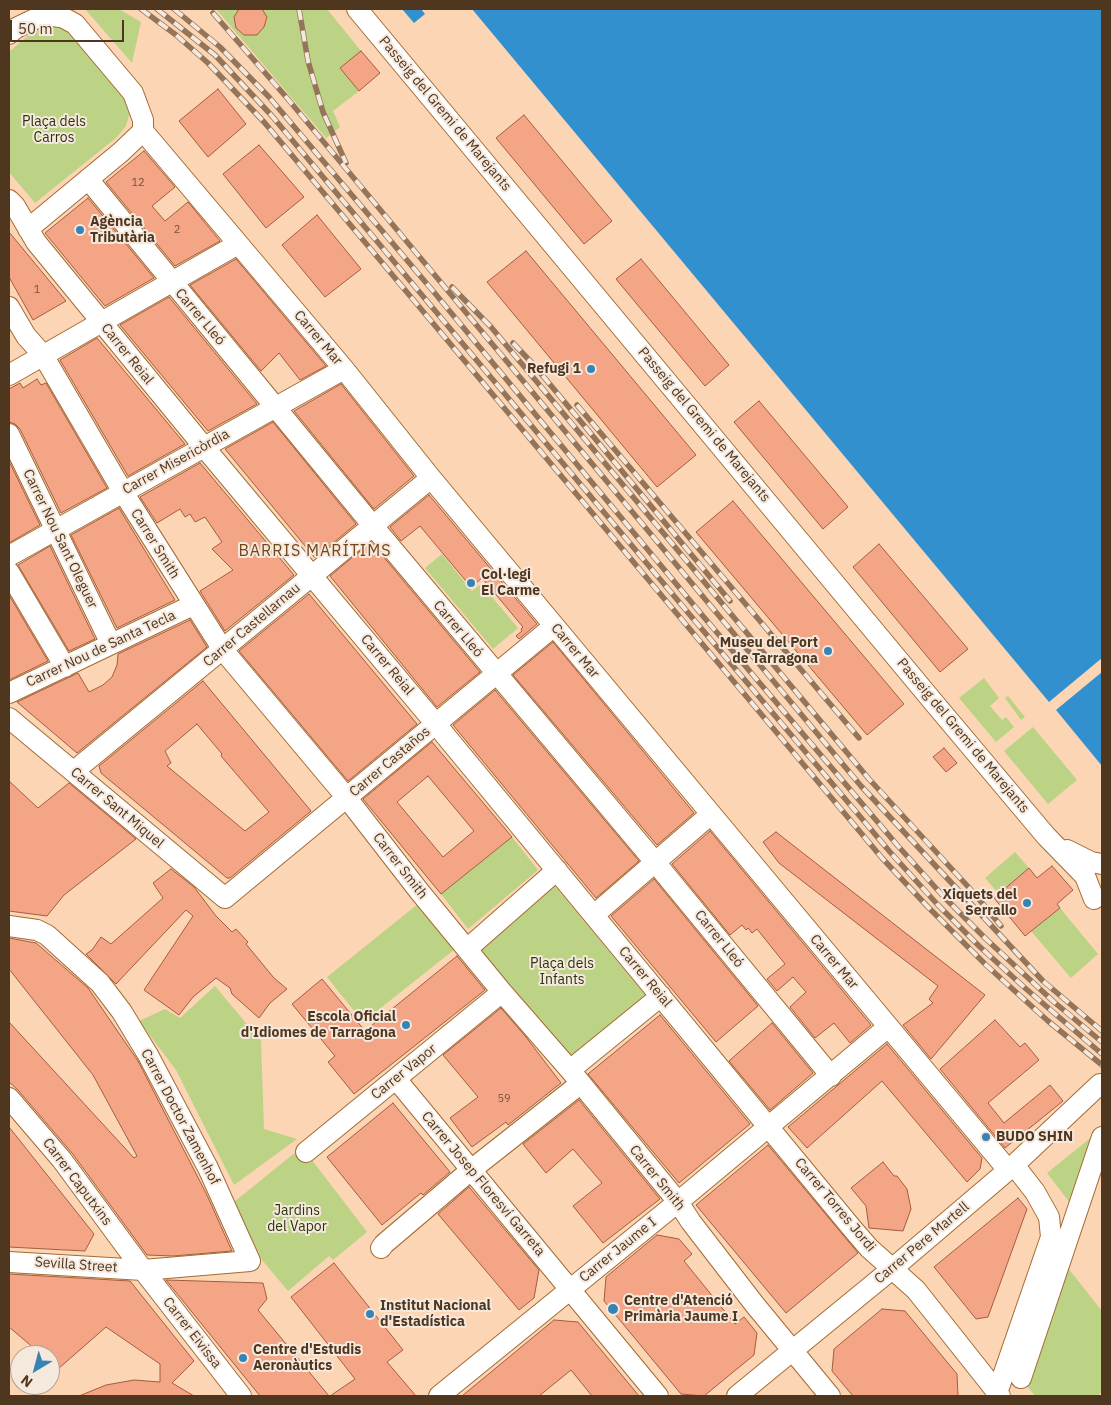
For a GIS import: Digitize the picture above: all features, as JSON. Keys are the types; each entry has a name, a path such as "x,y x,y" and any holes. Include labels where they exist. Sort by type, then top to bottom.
{"street":[{"name":"Passeig del Gremi de Marejants","path":"357,9 935,704 1051,841 1085,876 1098,903"},
{"path":"9,34 16,28 39,17 52,16 64,18 75,24 133,92 140,109 143,131 121,152 28,229"},
{"name":"Carrer Mar","path":"143,131 344,369 431,478 888,1028 1011,1168 1035,1192 1049,1217 1051,1237 998,1395"},
{"name":"Carrer Lleó","path":"88,179 373,526 655,862 831,1076"},
{"name":"Carrer Reial","path":"9,200 15,206 36,242 204,447 769,1126"},
{"path":"9,375 238,244"},
{"name":"Carrer Smith","path":"9,306 26,336 43,355 123,492 222,650 347,798 419,891 502,992 576,1077 678,1202 703,1238 830,1396"},
{"name":"Carrer Misericòrdia","path":"9,556 344,369"},
{"name":"Carrer Nou Sant Oleguer","path":"9,435 111,644"},
{"name":"Carrer Castellarnau","path":"74,771 431,478"},
{"path":"9,572 65,667"},
{"name":"Carrer Nou de Santa Tecla","path":"9,693 193,605"},
{"name":"Carrer Castaños","path":"225,898 554,626"},
{"name":"Carrer Sant Miquel","path":"9,718 225,898"},
{"path":"594,915 711,814"},
{"name":"Passeig del Gremi de Marejants","path":"1051,841 1091,862 1102,864"},
{"path":"467,949 557,870"},
{"path":"1098,903 1092,891 1092,884 1095,876 1102,870"},
{"name":"Carrer Doctor Zamenhof","path":"9,926 36,930 47,934 100,983 122,1012 148,1055 208,1168 250,1260 143,1270"},
{"name":"Carrer Vapor","path":"306,1152 502,992"},
{"path":"381,1248 576,1077 661,996"},
{"name":"Carrer Jaume I","path":"439,1396 888,1028"},
{"name":"Carrer Josep Floresví Garreta","path":"396,1079 658,1396"},
{"name":"Carrer Pere Martell","path":"737,1396 892,1269 1011,1168 1100,1084"},
{"name":"Carrer Caputxins","path":"9,1098 62,1160 143,1270"},
{"name":"Carrer Torres Jordi","path":"769,1126 869,1248 916,1290 998,1395"},
{"path":"1020,1378 1102,1137"},
{"name":"Sevilla Street","path":"9,1262 143,1270"},
{"name":"Carrer Eivissa","path":"143,1270 241,1396"}],"green space":[{"path":"85,9 119,9 141,22 132,63"},
{"path":"216,9 327,9 361,51 340,68 359,91 333,111 340,127 326,138"},
{"name":"Plaça dels Carros","path":"45,26 60,26 72,32 128,97 130,112 126,126 117,137 35,203 9,172 9,52 32,32"},
{"path":"442,554 472,591 481,584 518,628 493,649 425,568"},
{"path":"984,678 999,698 990,706 1002,720 1006,717 1014,727 996,742 959,698"},
{"path":"1008,696 1025,717 1021,720 1005,698"},
{"path":"1033,727 1077,780 1048,804 1004,751"},
{"path":"512,837 538,870 468,929 441,894"},
{"path":"1015,852 1029,868 999,894 985,878"},
{"name":"Plaça dels Infants","path":"555,886 646,996 568,1059 478,949"},
{"path":"418,904 455,949 363,1022 327,977"},
{"path":"1060,908 1098,954 1071,978 1031,931"},
{"path":"215,986 261,1041 264,1129 297,1139 234,1185 176,1070 139,1021 165,1009 180,1018"},
{"path":"1098,1132 1073,1207 1047,1173"},
{"name":"Jardins del Vapor","path":"302,1147 367,1232 333,1260 329,1256 288,1291 262,1260 234,1202"},
{"path":"1068,1268 1102,1311 1102,1392 1097,1396 1035,1396 1027,1386"}],"water":[{"path":"402,9 421,9 425,14 414,23"},
{"path":"472,9 1102,9 1102,658 1049,702"},
{"path":"1102,672 1102,766 1056,710"}],"building":[{"path":"239,9 262,9 267,17 264,27 257,35 244,35 236,28 234,17"},
{"path":"361,51 380,73 359,91 340,68"},
{"path":"218,89 246,124 208,157 179,121"},
{"path":"524,115 612,221 584,244 496,138"},
{"path":"259,145 304,197 266,228 223,174"},
{"path":"144,151 175,187 152,206 165,221 188,202 220,241 175,266 106,182"},
{"path":"88,198 154,278 105,306 45,233"},
{"path":"317,215 361,269 325,297 282,245"},
{"path":"9,232 66,301 33,320 9,277"},
{"name":"Refugi 1","path":"526,251 696,455 657,487 487,282"},
{"path":"236,259 326,366 300,380 279,353 261,371 190,285"},
{"path":"641,259 729,365 705,386 616,279"},
{"path":"169,297 257,404 208,431 120,325"},
{"path":"97,338 185,444 128,476 60,360"},
{"path":"37,379 41,385 46,383 107,488 61,513 20,429 15,424 9,422 9,389 20,383 23,388"},
{"path":"341,384 414,476 374,509 294,411"},
{"path":"759,401 848,507 823,529 734,422"},
{"path":"273,422 356,524 315,558 225,449"},
{"path":"9,461 40,525 9,543"},
{"path":"200,463 294,575 225,631 200,591 233,570 212,549 222,542 205,517 195,522 190,514 185,517 180,509 157,523 140,497"},
{"path":"429,495 537,624 519,639 516,636 522,631 523,627 482,578 471,587 420,526 401,541 390,527"},
{"name":"Museu del Port de Tarragona","path":"733,501 904,704 867,735 696,532"},
{"path":"119,508 175,600 117,628 71,535"},
{"path":"371,542 480,672 437,707 330,576"},
{"path":"879,544 968,649 940,672 853,567"},
{"path":"50,546 95,639 69,651 18,565"},
{"path":"309,594 417,724 348,781 239,651"},
{"path":"9,595 48,661 9,680"},
{"path":"190,620 207,647 77,753 17,702 78,673 89,692 103,685 112,677 117,665 118,654"},
{"path":"553,642 694,813 657,845 513,675"},
{"path":"203,681 311,811 230,878 227,878 101,773 99,766","holes":["197,724 222,754 221,756 269,812 245,831 167,766 171,763 165,751"]},
{"path":"495,690 639,861 596,898 453,725"},
{"path":"432,742 512,837 441,894 363,799","holes":["428,776 474,831 443,857 397,802"]},
{"path":"944,748 957,763 946,772 933,757"},
{"path":"9,781 38,808 69,783 136,839 64,895 47,916 9,911"},
{"path":"710,831 871,1025 850,1043 834,1023 815,1038 790,1007 806,992 793,977 777,991 767,979 785,964 757,929 752,933 742,925 730,935 672,864"},
{"path":"776,832 985,995 931,1059 903,1025 933,1003 929,999 938,986 779,863 763,842"},
{"name":"Xiquets del Serrallo","path":"1052,866 1073,890 1057,904 1060,908 1025,936 994,898 1029,868 1037,878"},
{"path":"171,869 194,887 216,916 232,932 236,929 248,942 246,944 274,978 287,989 270,1003 259,1018 232,994 230,988 216,978 193,997 179,1015 144,990 193,916 186,910 116,984 86,954 92,950 101,937 111,944 163,898 153,883"},
{"path":"654,879 758,1006 716,1042 611,916"},
{"path":"9,938 36,943 88,988 138,1061 207,1195 232,1251 173,1256 147,1255 72,1153 9,1082 9,1022 134,1158 137,1156 93,1075 9,969"},
{"name":"Escola Oficial d'Idiomes de Tarragona","path":"457,956 485,990 354,1094 328,1062 335,1056 292,1004 322,979 365,1031"},
{"path":"501,1008 561,1083 508,1125 506,1122 472,1147 450,1118 478,1097 443,1055"},
{"path":"660,1015 750,1124 679,1183 588,1074"},
{"path":"995,1020 1020,1047 1025,1043 1039,1060 988,1103 1004,1123 1050,1085 1063,1101 1005,1148 940,1069"},
{"path":"772,1023 813,1073 770,1110 729,1061"},
{"path":"887,1044 982,1158 980,1169 967,1182 882,1081 807,1148 788,1127"},
{"path":"579,1100 660,1199 603,1243 573,1206 602,1183 573,1149 546,1173 523,1144"},
{"path":"393,1103 450,1172 423,1195 421,1193 382,1225 327,1157"},
{"path":"9,1127 94,1234 85,1251 9,1247"},
{"path":"768,1145 858,1253 786,1313 696,1205"},
{"path":"883,1162 907,1189 911,1209 903,1231 869,1228 866,1206 851,1188"},
{"path":"469,1187 539,1270 534,1298 519,1310 438,1214"},
{"path":"1018,1198 1027,1209 988,1317 976,1319 934,1267"},
{"path":"657,1235 679,1239 692,1254 684,1261 735,1324 744,1317 757,1333 754,1355 704,1396 681,1394 604,1301 606,1277"},
{"path":"334,1263 403,1350 387,1362 416,1396 330,1396 355,1379 291,1297"},
{"path":"9,1274 130,1281 194,1361 172,1383 194,1396 79,1396 106,1385 134,1380 160,1382 160,1364 106,1327 60,1367 60,1345 30,1345 9,1327"},
{"path":"166,1280 263,1283 267,1299 258,1310 329,1396 260,1396"},
{"path":"882,1309 905,1311 957,1374 958,1396 853,1396 832,1371 834,1349"},
{"path":"554,1320 578,1322 639,1396 592,1396 571,1370 539,1396 462,1396"}],"railway":[{"path":"141,9 176,35 208,63 264,122 882,858 986,965 1048,1021 1102,1065"},
{"path":"157,9 215,55 272,116 890,852 937,904 1025,988 1102,1054"},
{"path":"174,9 220,47 269,97 697,609 898,846 944,897 986,939 1054,1002 1102,1042"},
{"path":"299,9 308,61 323,112 346,163"},
{"path":"213,13 287,98 861,786 1043,981 1102,1031"},
{"path":"452,287 491,327 869,779 973,892 1001,926"},
{"path":"513,343 533,364 730,601"},
{"path":"577,405 859,738"}],"place":[{"name":"Agència Tributària","path":"80,230"},
{"name":"Refugi 1","path":"591,369"},
{"name":"Col·legi El Carme","path":"471,583"},
{"name":"Museu del Port de Tarragona","path":"828,651"},
{"name":"Xiquets del Serrallo","path":"1027,903"},
{"name":"Escola Oficial d'Idiomes de Tarragona","path":"406,1025"},
{"name":"BUDO SHIN","path":"986,1137"},
{"name":"Centre d'Atenció Primària Jaume I","path":"613,1309"},
{"name":"Institut Nacional d'Estadística","path":"370,1314"},
{"name":"Centre d'Estudis Aeronàutics","path":"243,1358"}],"district":[{"name":"BARRIS MARÍTIMS","path":"315,551"}]}
